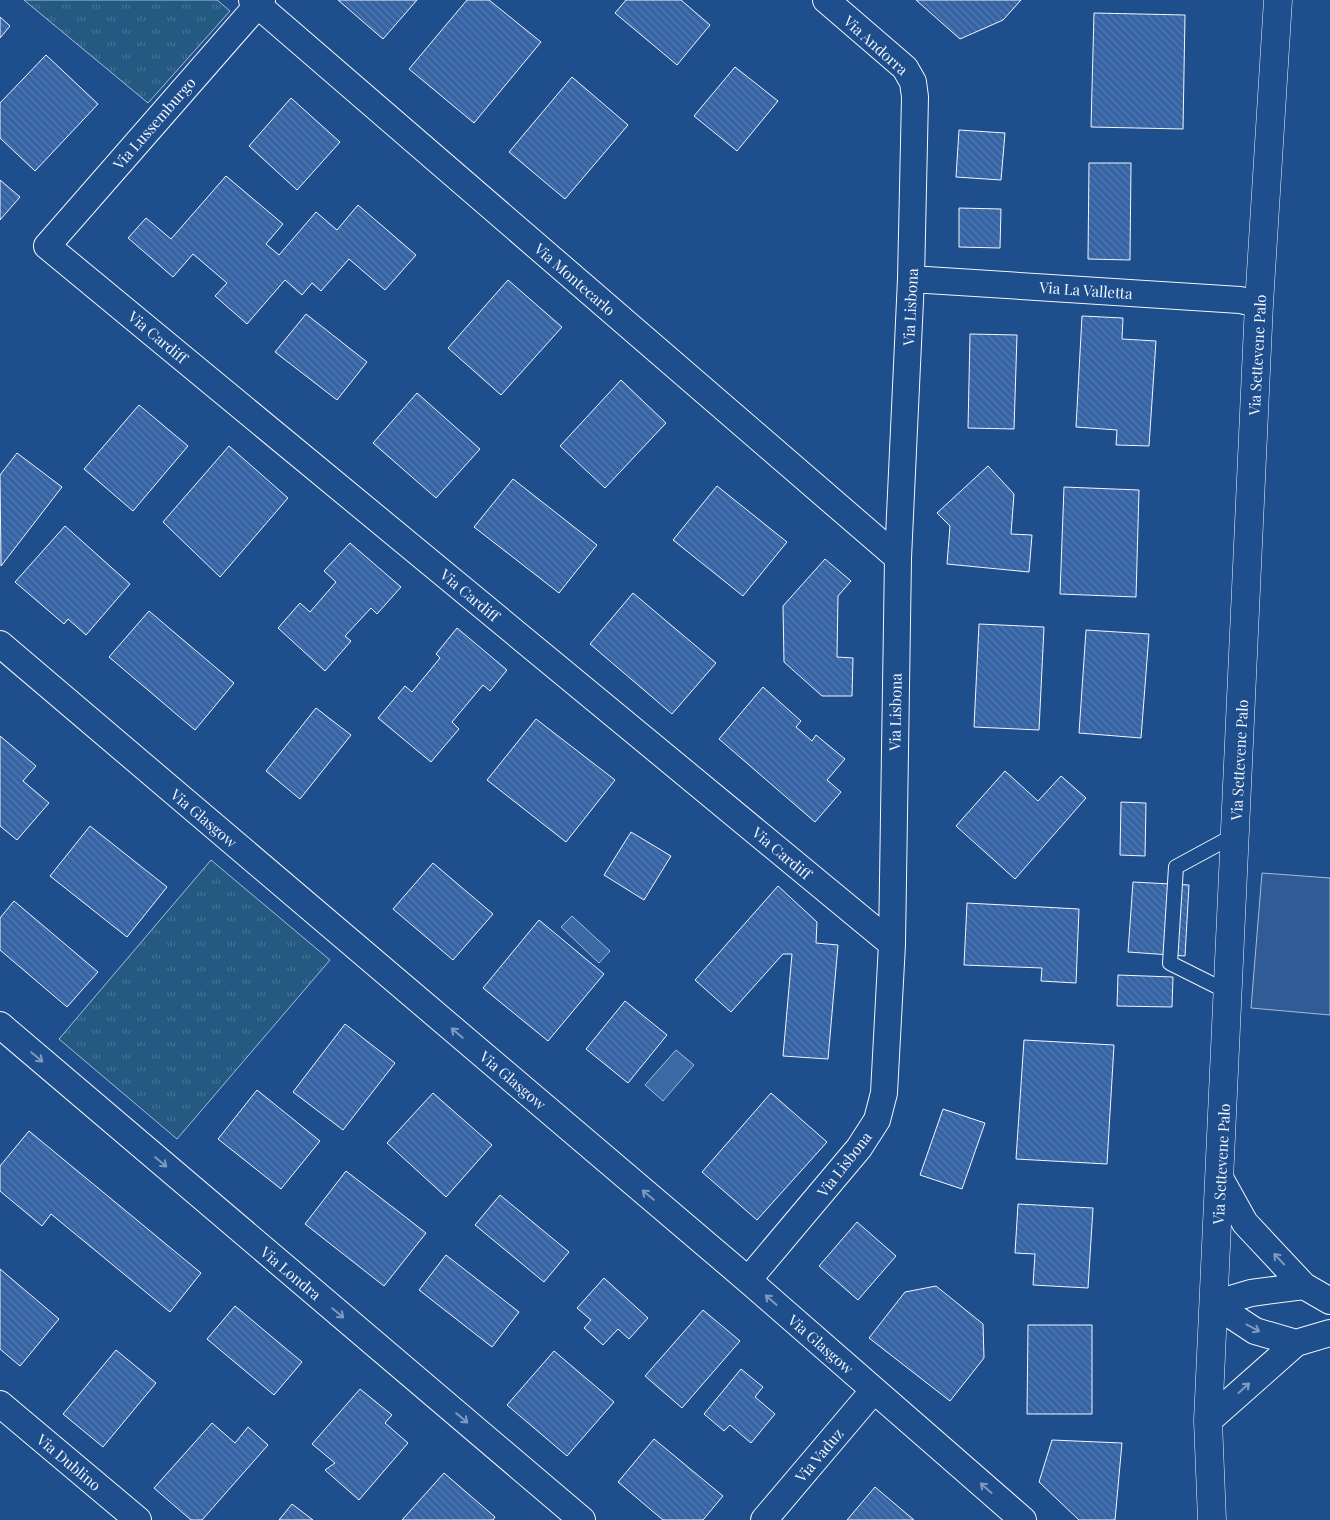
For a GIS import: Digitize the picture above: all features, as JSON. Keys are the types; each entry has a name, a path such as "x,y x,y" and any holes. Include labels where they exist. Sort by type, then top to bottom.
{"street":[{"name":"Via Andorra","path":"826,0 908,72 913,82 915,97"},
{"name":"Via Settevene Palo","path":"1212,1520 1208,1421 1260,304 1278,0"},
{"name":"Via Lussemburgo","path":"47,246 257,2"},
{"name":"Via Montecarlo","path":"257,2 898,558"},
{"name":"Via Lisbona","path":"748,1280 859,1148 877,1120 885,1086 892,944 898,558 912,279 915,97"},
{"name":"Via Cardiff","path":"47,246 892,944"},
{"name":"Via La Valletta","path":"912,279 1240,300 1260,304"},
{"name":"Via Glasgow","path":"0,644 748,1280 1022,1520"},
{"name":"Via Londra","path":"0,1025 582,1520"},
{"path":"1220,1178 1245,1223 1304,1286 1330,1301"},
{"path":"1214,1304 1251,1293 1304,1286"},
{"path":"1214,1304 1255,1331 1296,1343"},
{"path":"1208,1421 1296,1343 1330,1333"},
{"name":"Via Vaduz","path":"764,1520 874,1390"},
{"name":"Via Dublino","path":"0,1404 138,1520"}],"lane":[{"path":"1228,992 1170,963 1176,867 1235,835"}],"green space":[{"path":"24,0 217,0 230,11 148,103"},
{"path":"211,860 330,960 177,1139 59,1039"}],"shaded area":[{"path":"1262,873 1330,878 1330,1015 1251,1008"},
{"path":"572,916 610,951 599,963 561,927"},
{"path":"676,1050 694,1065 663,1101 645,1085"}],"building":[{"path":"338,0 417,0 383,39"},
{"path":"467,0 489,0 541,42 474,123 409,69"},
{"path":"626,0 681,0 710,25 677,65 615,13"},
{"path":"916,0 1021,0 1003,20 960,39"},
{"path":"1094,13 1185,15 1183,129 1091,127"},
{"path":"0,17 10,26 0,38"},
{"path":"46,55 98,104 35,171 0,138 0,103"},
{"path":"735,67 778,101 737,151 694,116"},
{"path":"572,77 628,125 565,199 509,152"},
{"path":"291,98 340,142 297,190 249,146"},
{"path":"959,130 1005,133 1001,180 956,177"},
{"path":"1089,163 1131,163 1130,260 1088,259"},
{"path":"226,176 283,224 266,244 279,255 316,212 337,230 358,205 416,255 385,290 349,259 321,291 312,283 302,295 285,280 247,324 215,296 227,283 193,254 173,277 128,238 146,218 171,239"},
{"path":"0,180 20,197 0,220"},
{"path":"959,208 1001,209 1000,248 959,247"},
{"path":"508,280 562,327 501,395 448,348"},
{"path":"306,314 367,362 337,400 275,352"},
{"path":"1082,316 1123,318 1122,339 1156,341 1149,446 1116,445 1117,430 1076,427"},
{"path":"970,334 1017,335 1014,429 968,428"},
{"path":"621,380 666,423 605,488 560,446"},
{"path":"417,393 480,449 436,498 373,443"},
{"path":"139,405 188,446 133,511 84,469"},
{"path":"229,446 288,498 220,577 163,522"},
{"path":"17,453 62,487 1,566 0,475"},
{"path":"988,466 1014,494 1011,534 1032,535 1029,572 947,564 950,526 937,513"},
{"path":"513,479 597,545 559,593 474,527"},
{"path":"717,486 787,542 743,596 673,540"},
{"path":"1064,487 1139,490 1136,597 1060,594"},
{"path":"65,526 130,584 86,635 68,619 64,624 15,582"},
{"path":"350,543 401,587 377,614 371,608 345,636 351,641 325,671 278,628 300,603 310,612 336,582 324,571"},
{"path":"825,559 851,581 838,596 837,657 853,658 852,696 822,696 784,662 783,606"},
{"path":"633,593 716,663 672,714 590,644"},
{"path":"149,611 234,683 195,730 109,657"},
{"path":"979,624 1044,627 1039,730 974,727"},
{"path":"457,628 507,670 490,691 483,685 452,722 459,729 431,762 378,718 405,686 412,692 440,658 436,654"},
{"path":"1086,630 1149,634 1141,738 1079,733"},
{"path":"763,687 801,721 796,727 812,741 816,735 845,759 827,780 841,792 815,822 719,739"},
{"path":"316,708 351,735 300,799 266,771"},
{"path":"536,719 615,780 566,842 487,780"},
{"path":"0,736 36,766 23,781 49,803 17,840 0,826"},
{"path":"1005,771 1038,801 1061,776 1086,798 1015,879 956,826"},
{"path":"1121,802 1146,803 1145,856 1120,855"},
{"path":"90,826 167,887 127,937 50,876"},
{"path":"631,832 671,856 644,900 604,875"},
{"path":"433,863 493,914 453,960 393,909"},
{"path":"1133,882 1189,885 1185,956 1128,952"},
{"path":"778,886 817,922 816,943 838,945 828,1059 783,1056 792,954 783,954 731,1012 695,980"},
{"path":"14,901 98,972 67,1007 0,950 0,918"},
{"path":"967,903 1079,909 1076,983 1041,981 1042,968 964,965"},
{"path":"539,920 604,974 548,1041 483,988"},
{"path":"1118,975 1173,977 1172,1007 1117,1006"},
{"path":"625,1001 667,1035 628,1083 586,1049"},
{"path":"345,1024 395,1063 343,1130 293,1092"},
{"path":"1024,1040 1114,1045 1107,1164 1016,1159"},
{"path":"257,1090 320,1141 281,1189 218,1139"},
{"path":"433,1093 492,1145 446,1197 387,1143"},
{"path":"771,1093 827,1142 757,1220 702,1172"},
{"path":"943,1109 985,1123 962,1189 920,1175"},
{"path":"29,1131 201,1273 170,1312 51,1214 42,1226 0,1191 0,1166"},
{"path":"346,1171 426,1233 384,1286 305,1224"},
{"path":"500,1195 569,1252 544,1282 475,1225"},
{"path":"1018,1204 1093,1208 1088,1288 1033,1285 1035,1254 1015,1253"},
{"path":"857,1222 896,1256 858,1300 819,1266"},
{"path":"446,1255 519,1312 492,1347 419,1290"},
{"path":"0,1269 59,1319 20,1366 0,1349"},
{"path":"604,1278 648,1318 629,1339 618,1329 603,1345 584,1328 591,1320 577,1308"},
{"path":"936,1286 983,1324 984,1358 950,1401 869,1338 905,1292"},
{"path":"235,1306 302,1362 274,1395 207,1339"},
{"path":"703,1310 740,1341 682,1408 645,1376"},
{"path":"1028,1325 1092,1325 1092,1414 1027,1414"},
{"path":"116,1350 156,1383 103,1447 63,1414"},
{"path":"554,1351 614,1402 567,1456 507,1405"},
{"path":"741,1369 763,1387 755,1397 775,1414 751,1443 730,1425 724,1431 704,1414"},
{"path":"360,1389 392,1415 385,1423 408,1443 359,1500 325,1470 335,1463 312,1444"},
{"path":"212,1423 235,1443 248,1427 268,1445 202,1520 191,1520 154,1488"},
{"path":"654,1439 723,1496 703,1520 663,1520 618,1482"},
{"path":"1052,1440 1122,1443 1115,1520 1079,1520 1039,1482"},
{"path":"444,1473 495,1517 493,1520 402,1520"},
{"path":"875,1487 914,1520 847,1520"},
{"path":"292,1504 313,1520 279,1520"}]}
